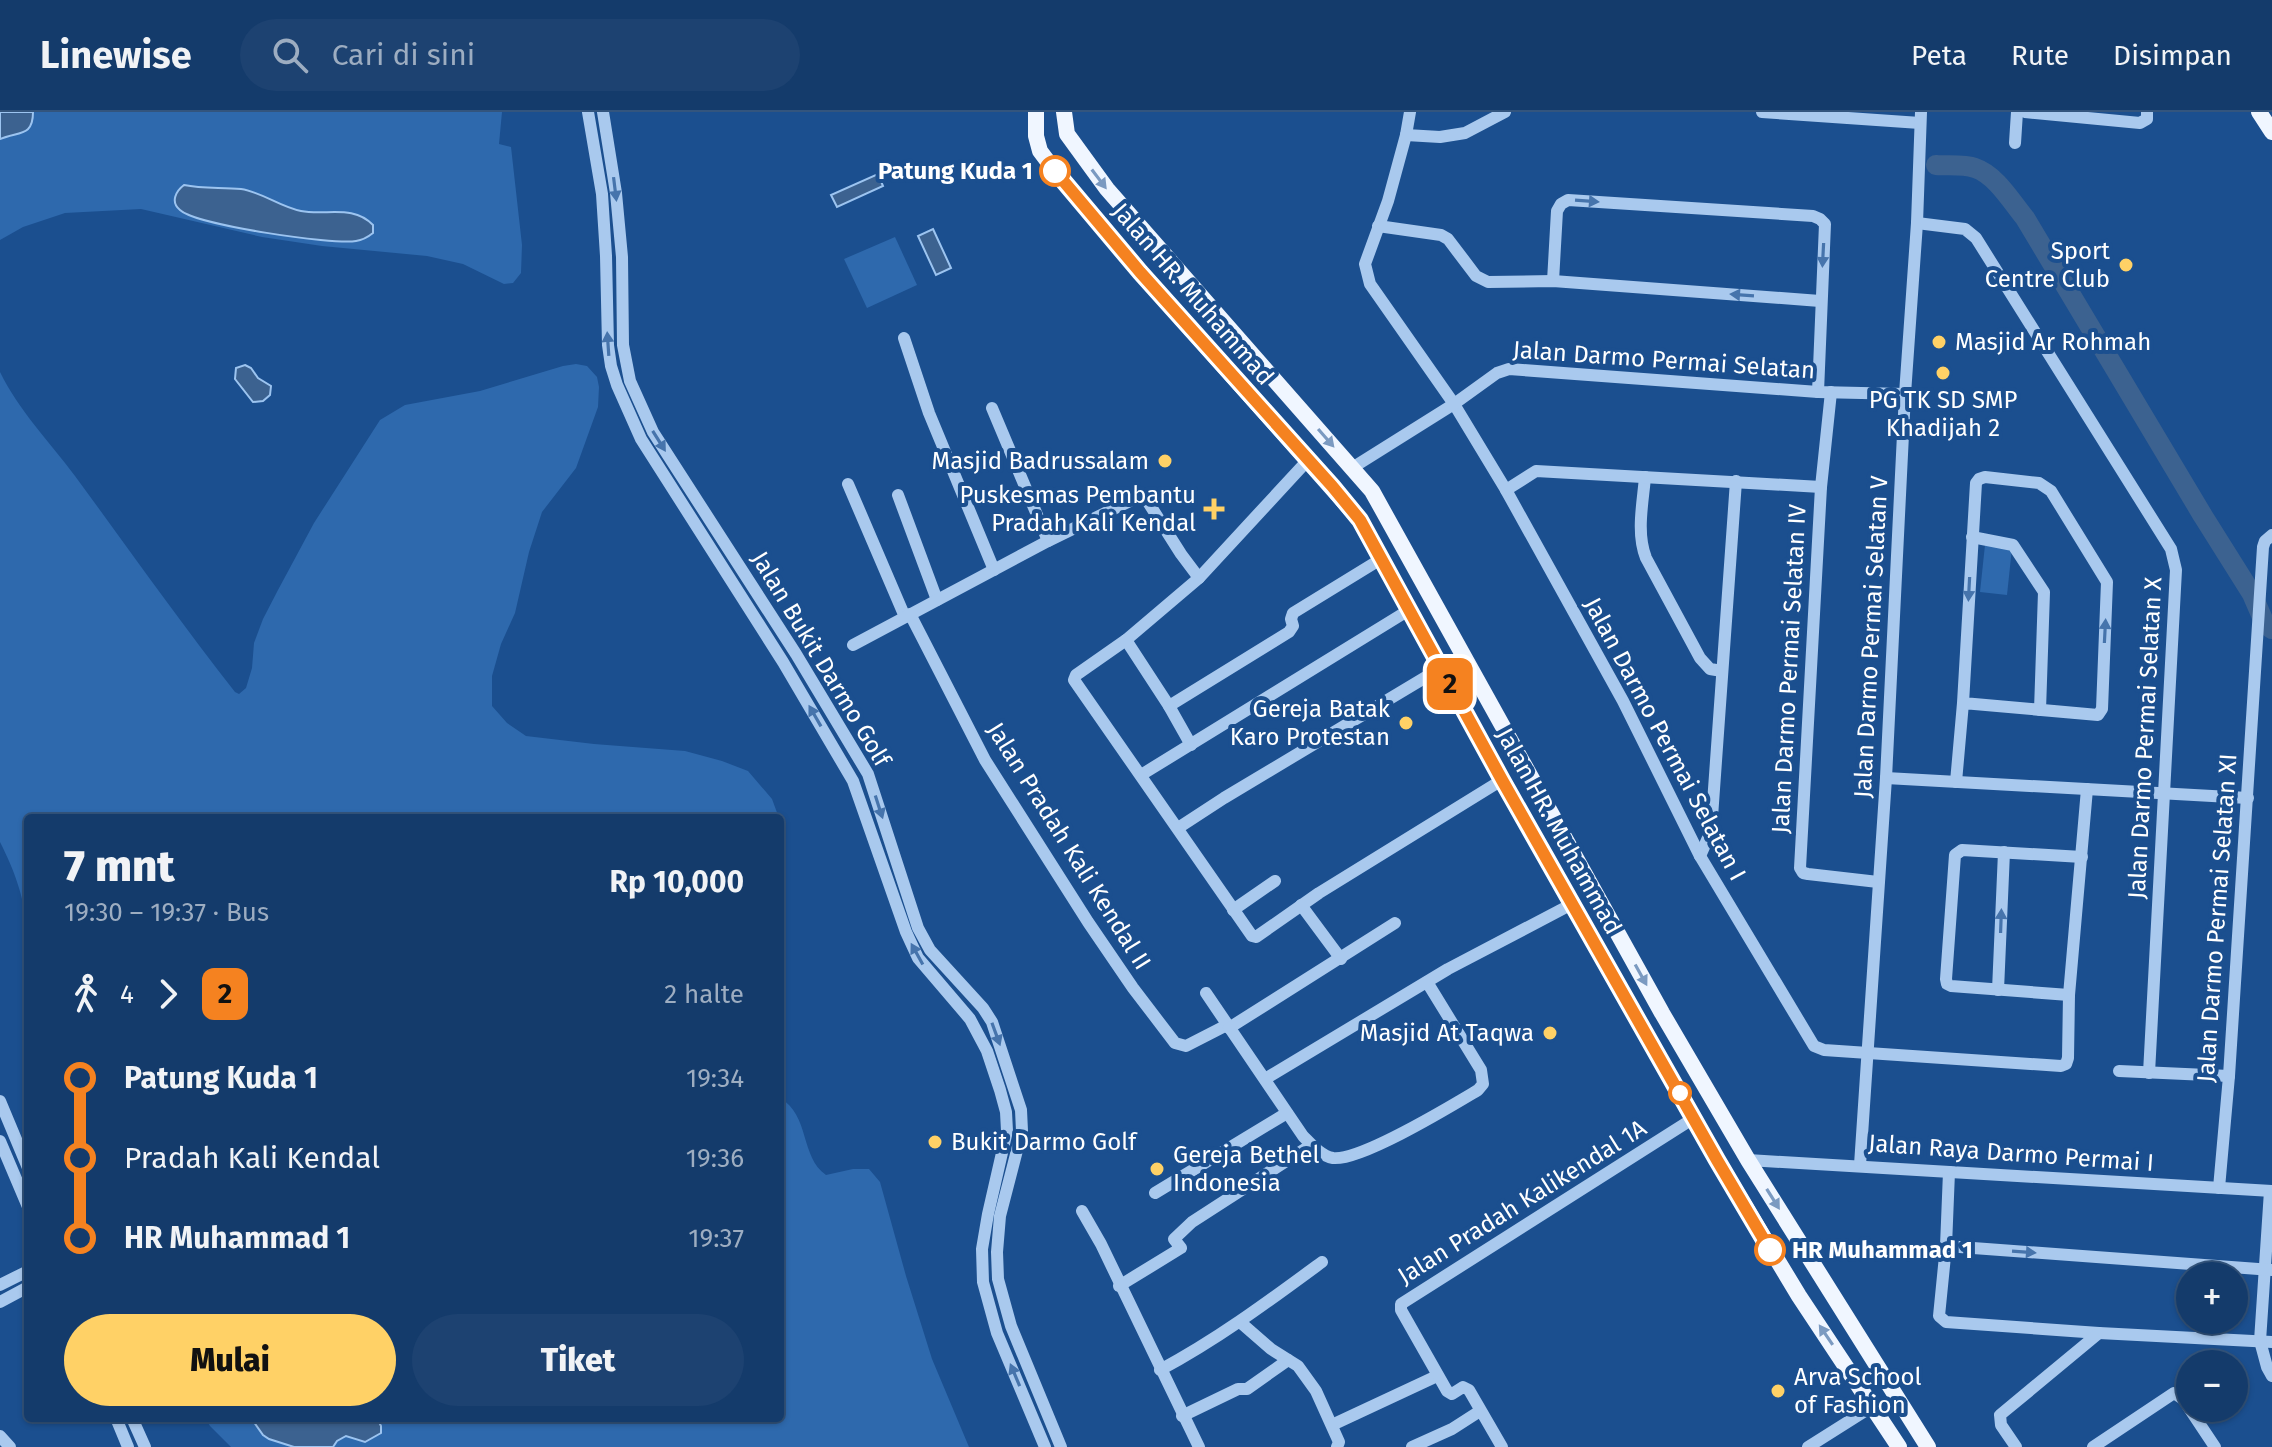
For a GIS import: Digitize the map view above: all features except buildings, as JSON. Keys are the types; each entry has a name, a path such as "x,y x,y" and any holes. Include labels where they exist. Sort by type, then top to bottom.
{"main road":[{"name":"Jalan HR. Muhammad","path":"1064,112 1067,134 1107,189 1372,491 1662,1013 1748,1160 1928,1447"},
{"path":"2259,112 2272,132"},
{"name":"Jalan HR. Muhammad","path":"1033,115 1040,151 1055,171 1140,272 1360,520 1572,904 1777,1261 1899,1447"},
{"path":"1271,420 1277,408 1294,401"},
{"path":"1506,786 1519,790 1531,779"},
{"path":"1528,824 1534,816 1548,811"},
{"path":"1641,1025 1662,1013"}],"street":[{"name":"Jalan Bukit Darmo Golf","path":"588,112 602,194 608,345 617,385 641,439 783,662 853,781 918,958 970,1019 987,1051 1006,1112 1007,1131 982,1249 983,1282 997,1333 1045,1447"},
{"name":"Jalan Bukit Darmo Golf","path":"603,112 616,193 622,257 623,345 630,381 653,432 796,654 868,774 918,928 930,950 992,1022 1021,1110 1022,1131 1000,1216 998,1279 1011,1326 1061,1447"},
{"name":"Jalan Darmo Permai Selatan I","path":"1410,112 1388,201 1365,264 1370,284 1454,404 1506,490 1623,701 1700,856 1814,1046 1824,1050 1868,1053"},
{"path":"1406,135 1440,137 1465,133 1505,112"},
{"path":"1762,112 1920,118"},
{"path":"2015,143 2017,112"},
{"path":"2025,112 2083,115 2140,123 2147,119 2147,112"},
{"name":"Jalan Darmo Permai Selatan V","path":"1860,1165 1886,778 1905,394 1917,223 1920,118"},
{"name":"Jalan Darmo Permai Selatan IV","path":"1553,281 1557,211 1568,200 1813,216 1825,224 1820,301 1824,392 1821,487 1800,868 1808,874 1878,882"},
{"name":"Jalan Darmo Permai Selatan X","path":"1917,223 1965,229 1976,238 2175,560 2149,1073"},
{"path":"1378,226 1441,235 1448,239 1476,276 1488,282 1553,281 1820,301"},
{"path":"904,338 929,413 994,570"},
{"name":"Jalan Darmo Permai Selatan","path":"1352,468 1497,373 1509,369 1824,392 1905,394"},
{"path":"992,408 1048,541"},
{"path":"1308,460 1199,578 1126,640 1076,675 1074,680 1249,934 1256,937 1301,905 1506,786"},
{"path":"1506,490 1536,471 1821,487"},
{"path":"1645,477 1642,549 1700,658 1710,669 1722,671"},
{"path":"1956,782 1976,483 1985,477 2039,483 2051,491 2107,582 2101,712 2098,715 1963,703"},
{"path":"1700,856 1711,831 1736,481"},
{"name":"Jalan Pradah Kali Kendal II","path":"848,484 907,616 985,760 1088,922 1175,1043 1186,1046 1228,1027 1395,923"},
{"path":"898,495 937,600"},
{"path":"853,645 1048,541 1136,498 1145,498 1199,578"},
{"name":"Jalan Darmo Permai Selatan XI","path":"2219,1188 2263,547 2272,535"},
{"path":"1972,537 2013,545 2044,592 2040,710"},
{"path":"1169,706 1289,632 1293,626 1293,613 1381,559"},
{"path":"1141,775 1409,610"},
{"path":"1126,640 1191,745"},
{"path":"2256,650 2272,652"},
{"path":"1178,828 1441,668"},
{"path":"1886,778 2248,798"},
{"path":"1868,1053 2066,1064 2087,789"},
{"path":"2069,995 1947,984 1955,855 1962,850 2082,857"},
{"path":"1998,990 2004,852"},
{"path":"1233,910 1275,881"},
{"path":"1265,1079 1448,969 1572,904"},
{"path":"1301,905 1341,959"},
{"path":"1206,993 1311,1145 1332,1158 1355,1154 1418,1125 1478,1090 1483,1084 1481,1070 1427,982"},
{"path":"2119,1071 2229,1076"},
{"path":"0,1101 24,1158"},
{"path":"1155,1193 1287,1113"},
{"name":"Jalan Pradah Kalikendal 1A","path":"1437,1376 1401,1310 1401,1304 1694,1118"},
{"path":"0,1141 24,1198"},
{"path":"1119,1286 1181,1248 1174,1239 1192,1222 1311,1145"},
{"name":"Jalan Raya Darmo Permai I","path":"1748,1160 2271,1191"},
{"path":"1949,1172 1939,1316 1946,1322 2266,1342"},
{"path":"2271,1191 2266,1342 2267,1367 2272,1376"},
{"path":"1082,1211 1199,1447"},
{"path":"1946,1246 2268,1270"},
{"path":"1160,1370 1240,1322 1322,1262"},
{"path":"0,1285 24,1273"},
{"path":"0,1302 24,1289"},
{"path":"1240,1322 1271,1349 1298,1366 1316,1391 1339,1442 1337,1447"},
{"path":"2016,1447 2001,1425 2000,1415 2099,1333"},
{"path":"1182,1416 1238,1389 1247,1389 1288,1360"},
{"path":"1332,1425 1437,1376 1449,1393 1463,1387 1469,1390 1502,1447"},
{"path":"2093,1447 2171,1394 2183,1399 2215,1447"},
{"path":"1808,1447 1873,1406"},
{"path":"1412,1447 1452,1429 1480,1411"},
{"path":"118,1422 128,1447"},
{"path":"134,1422 145,1447"},
{"path":"0,1436 10,1447"}],"shaded area":[{"path":"0,112 502,112 499,144 511,147 522,245 521,273 513,283 504,284 463,264 427,256 262,237 141,209 65,213 23,227 0,240"},
{"path":"0,112 33,112 31,126 24,132 0,139"},
{"path":"878,174 883,186 837,207 831,195"},
{"path":"184,185 241,189 301,211 357,215 373,225 373,233 356,241 321,240 211,222 191,216 177,207 175,197"},
{"path":"933,229 951,268 936,275 918,236"},
{"path":"895,237 917,285 867,308 844,259"},
{"path":"245,365 271,386 270,395 263,401 253,402 235,379 236,368"},
{"path":"563,366 587,366 597,377 598,407 576,468 542,512 515,613 501,644 492,676 492,706 507,723 526,736 685,751 722,761 748,771 772,799 778,814 24,814 24,909 18,884 0,842 0,372 25,413 239,694 246,688 252,668 254,643 263,619 314,523 380,420 405,405 480,391"},
{"path":"1985,545 2012,548 2007,595 1980,592"},
{"path":"784,1101 790,1105 801,1125 812,1158 826,1175 869,1169 880,1182 932,1359 969,1447 231,1447 208,1422 784,1422"},
{"path":"254,1422 379,1422 381,1426 381,1433 365,1442 346,1436 333,1447 294,1447 263,1435"}],"waterway":[{"path":"1936,165 1966,166 1983,171 2003,189 2025,218 2252,594 2265,624 2272,629"}],"bus line":[{"name":"2","path":"1055,171 1140,272 1360,520 1502,780 1770,1250"}],"place":[{"name":"Patung Kuda 1","path":"1055,171"},
{"name":"Sport Centre Club","path":"2126,265"},
{"name":"Masjid Ar Rohmah","path":"1939,342"},
{"name":"PG TK SD SMP Khadijah 2","path":"1943,373"},
{"name":"Masjid Badrussalam","path":"1165,461"},
{"name":"Puskesmas Pembantu Pradah Kali Kendal","path":"1214,509"},
{"name":"Gereja Batak Karo Protestan","path":"1406,723"},
{"name":"Masjid At Taqwa","path":"1550,1033"},
{"name":"Bukit Darmo Golf","path":"935,1142"},
{"name":"Gereja Bethel Indonesia","path":"1157,1169"},
{"name":"HR Muhammad 1","path":"1770,1250"},
{"name":"Arva School of Fashion","path":"1778,1391"}]}
